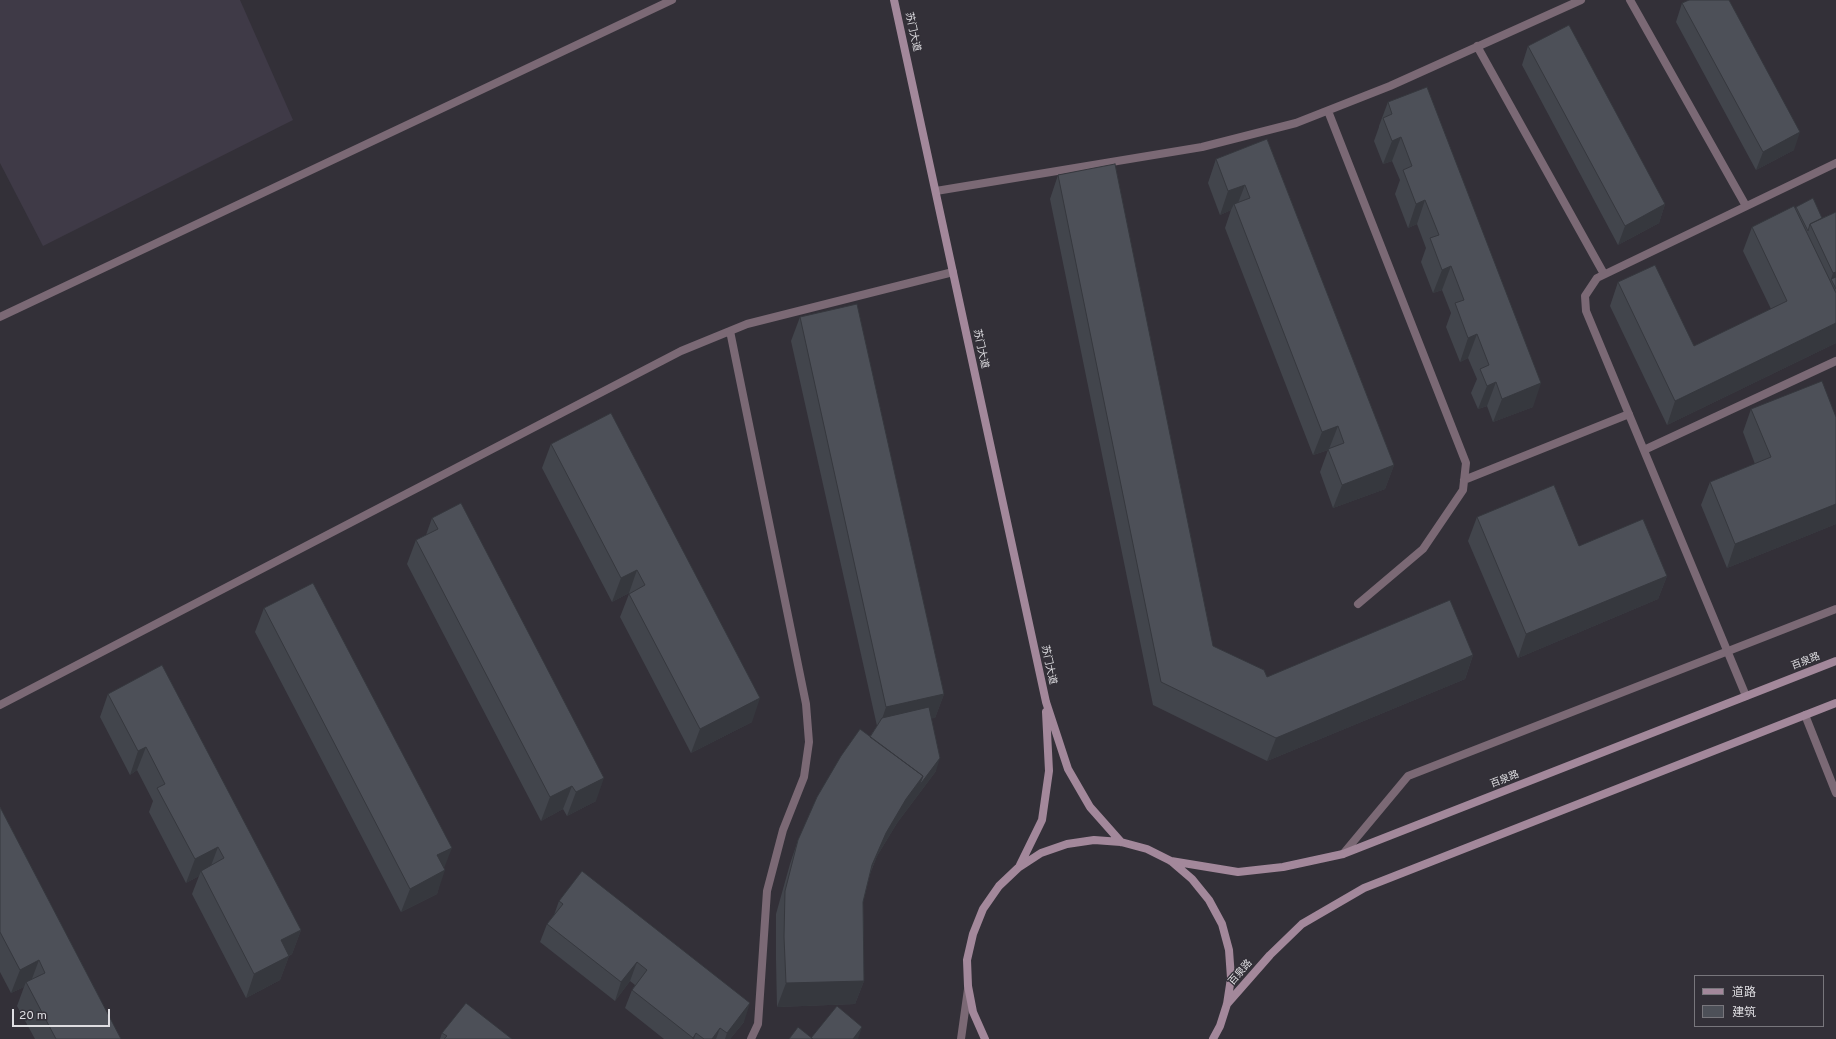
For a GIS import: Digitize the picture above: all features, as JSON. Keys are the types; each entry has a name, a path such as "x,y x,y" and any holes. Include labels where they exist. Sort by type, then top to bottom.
{"main road":[{"name":"苏门大道","path":"894,0 1046,702"},
{"name":"百泉路","path":"1171,862 1238,872 1283,867 1343,854 1836,661"},
{"path":"1046,702 1068,769 1090,807 1121,842"},
{"path":"1018,868 1042,820 1049,771 1046,702"},
{"name":"百泉路","path":"1227,1004 1270,955 1302,924 1364,888 1836,703"},
{"path":"985,1039 973,1012 968,986 968,960 973,934 983,909 999,886 1018,868 1041,853 1067,844 1094,840 1121,842 1147,849 1171,862 1192,879 1209,900 1222,924 1229,950 1231,978 1227,1004 1220,1026 1213,1039"}],"street":[{"path":"0,317 672,0"},
{"path":"936,191 1202,147 1296,123 1390,86 1581,0"},
{"path":"1630,0 1746,206"},
{"path":"1477,46 1604,274"},
{"path":"1328,111 1466,463 1463,490 1424,549 1358,604"},
{"path":"1746,696 1586,310 1585,296 1597,278 1604,274 1836,163"},
{"path":"0,705 681,351 747,324 953,272"},
{"path":"730,331 806,704 809,742 804,777 783,830 767,891 758,1024 751,1039"},
{"path":"1644,450 1836,361"},
{"path":"1464,480 1629,414"},
{"path":"1343,854 1408,776 1836,609"},
{"path":"1805,715 1836,793"},
{"path":"961,1039 968,986"}],"shaded area":[{"path":"0,0 240,0 293,120 43,246 0,163"}],"building":[{"path":"1689,0 1729,0 1800,132 1763,152 1682,3"},
{"path":"1569,25 1665,204 1625,226 1528,46"},
{"path":"1427,87 1541,383 1502,399 1496,382 1487,386 1480,369 1489,365 1477,334 1468,338 1455,303 1464,300 1451,266 1442,270 1430,238 1439,235 1425,200 1416,204 1403,170 1412,166 1401,137 1392,141 1383,118 1392,114 1388,102"},
{"path":"1267,139 1394,465 1342,485 1328,449 1344,443 1338,426 1322,432 1234,204 1250,198 1245,185 1228,191 1216,159"},
{"path":"1115,164 1213,646 1264,670 1267,677 1450,600 1473,655 1276,738 1161,682 1058,175"},
{"path":"1813,198 1822,218 1810,224 1808,231 1796,207"},
{"path":"1794,206 1836,293 1836,323 1675,401 1618,282 1655,265 1694,346 1787,301 1752,227"},
{"path":"1836,212 1836,272 1833,273 1810,224"},
{"path":"1836,277 1836,289 1831,279"},
{"path":"857,304 944,694 886,707 800,317"},
{"path":"1822,381 1836,417 1836,504 1735,544 1710,482 1771,457 1751,409"},
{"path":"611,413 760,698 700,729 629,594 645,585 637,570 621,578 551,444"},
{"path":"1554,485 1579,546 1643,519 1667,576 1526,634 1477,517"},
{"path":"461,503 604,778 576,792 572,786 550,797 416,540 438,529 432,518"},
{"path":"313,583 452,848 437,855 445,870 410,889 264,608"},
{"path":"162,665 301,930 281,940 289,956 254,974 201,871 224,858 218,847 195,859 157,788 165,784 146,747 138,751 108,694"},
{"path":"929,707 940,758 919,786 923,776 870,737 882,718"},
{"path":"860,729 923,776 906,799 886,833 872,865 863,902 864,981 786,983 784,937 785,891 798,840 817,797 841,756"},
{"path":"0,807 121,1039 56,1039 26,982 45,973 39,960 20,970 0,932"},
{"path":"582,871 750,1003 727,1033 720,1028 712,1039 704,1039 696,1033 693,1038 632,990 647,970 637,962 621,982 547,924 563,904 559,901"},
{"path":"466,1003 512,1039 444,1039 447,1036 442,1033"},
{"path":"837,1006 862,1027 853,1039 811,1038"},
{"path":"798,1027 813,1039 789,1039"}]}
